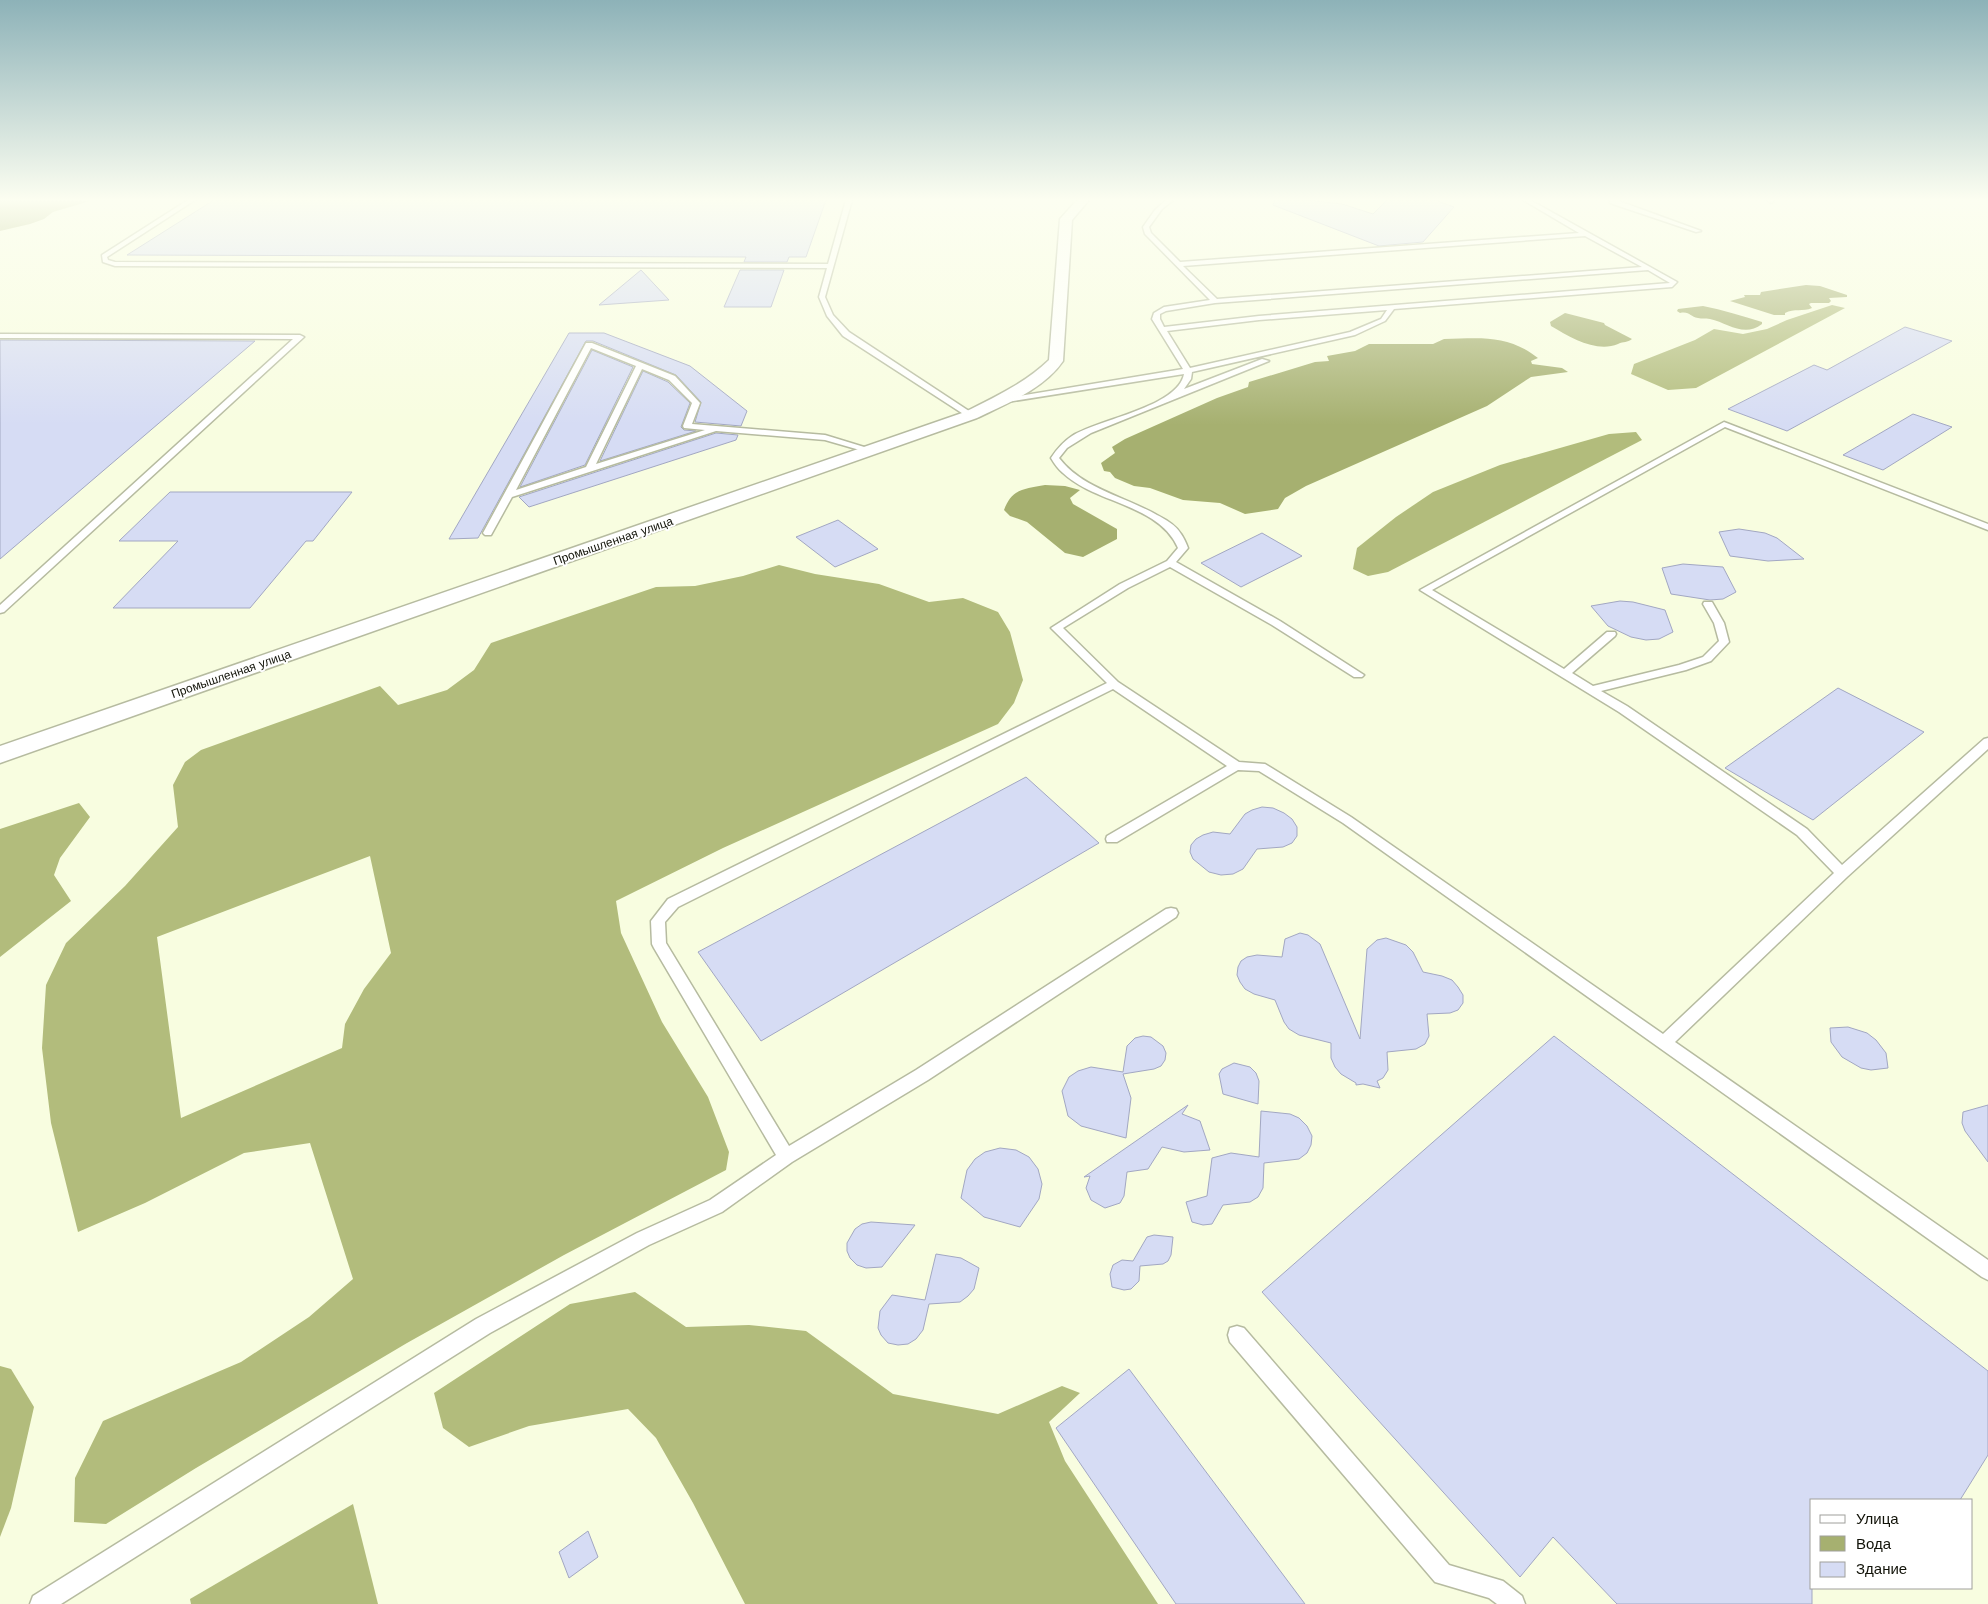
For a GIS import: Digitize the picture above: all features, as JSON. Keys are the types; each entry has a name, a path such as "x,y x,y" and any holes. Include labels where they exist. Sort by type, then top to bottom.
{"street":[{"name":"Промышленная улица","path":"0,755 971,415 1044,374 1056,361 1062,275"}],"lane":[{"path":"828,275 822,297 830,316 846,334 971,415"},
{"path":"1189,275 1215,301"},
{"path":"1170,398 1183,387 1188,371 1156,318 1157,313 1164,308 1215,301 1559,275"},
{"path":"1163,329 1259,318 1672,285 1674,282 1661,275"},
{"path":"998,401 1072,391 1188,371 1313,343 1364,329 1385,319 1392,307"},
{"path":"0,336 300,337 0,610"},
{"path":"1313,343 1170,398 1080,436 1064,446 1055,458 1059,467 1081,482 1136,506 1172,529 1182,538 1183,548 1170,563 1124,586 1056,628 1114,684 1236,766 1261,767 1347,820 1988,1271"},
{"path":"488,533 589,345 672,378 696,403 681,440"},
{"path":"589,470 640,365"},
{"path":"1842,873 1802,832 1623,709 1425,590 1724,424 1988,528"},
{"path":"687,426 826,438 870,450"},
{"path":"508,495 719,428"},
{"path":"1170,563 1276,623 1358,675"},
{"path":"1592,690 1626,680 1682,668 1707,659 1724,642 1719,623 1708,604"},
{"path":"1564,674 1611,634"},
{"path":"786,1157 659,944 658,921 673,903 1114,684"},
{"path":"1664,1043 1842,873 1988,742"},
{"path":"1112,839 1236,766"},
{"path":"41,1604 483,1326 643,1239 716,1206 786,1157 922,1076 1171,913"},
{"path":"1238,1335 1443,1574 1495,1589 1514,1604"}],"shaded area":[{"path":"1832,305 1845,308 1696,388 1668,390 1631,374 1634,364 1695,340 1714,329 1743,334 1767,329 1787,320"},
{"path":"1636,432 1642,440 1388,572 1368,576 1353,569 1357,548 1396,517 1433,492 1500,465 1609,434"},
{"path":"779,565 815,574 879,584 929,602 963,598 998,612 1010,632 1023,680 1014,703 998,724 723,848 616,901 621,933 662,1022 708,1097 729,1152 726,1170 564,1255 407,1343 196,1468 106,1524 74,1522 75,1478 103,1421 241,1362 309,1317 353,1279 310,1143 244,1153 145,1203 78,1232 51,1123 42,1048 46,985 66,943 125,886 178,827 173,785 185,762 201,750 380,686 398,705 447,690 474,670 491,643 656,587 695,586 743,576","holes":["370,856 391,953 364,989 345,1024 342,1048 181,1118 157,937"]},
{"path":"79,803 90,817 60,858 54,875 71,901 0,957 0,829"},
{"path":"635,1292 686,1327 749,1325 806,1331 893,1394 998,1414 1062,1386 1080,1393 1049,1422 1065,1461 1158,1604 745,1604 693,1503 656,1438 628,1409 529,1426 469,1447 443,1428 434,1393 570,1304"},
{"path":"0,1366 11,1369 34,1407 11,1508 0,1537"},
{"path":"353,1504 378,1604 191,1604 190,1599"}],"water":[{"path":"1806,285 1820,286 1847,295 1847,297 1829,298 1831,301 1829,303 1811,303 1809,304 1812,308 1795,310 1785,313 1785,315 1774,315 1730,301 1745,297 1744,295 1760,295 1761,292"},
{"path":"1703,306 1762,322 1762,324 1749,330 1742,330 1717,321 1677,311 1678,309"},
{"path":"1565,313 1604,323 1632,339 1601,347 1584,343 1551,326 1550,322"},
{"path":"1482,338 1505,341 1527,350 1538,358 1531,361 1532,364 1562,368 1568,372 1531,377 1487,406 1306,486 1285,498 1278,509 1245,514 1220,503 1183,500 1150,488 1134,486 1115,478 1110,472 1104,471 1101,463 1115,453 1112,447 1125,439 1217,398 1248,387 1249,382 1315,362 1329,361 1327,356 1355,351 1369,344 1433,344 1444,339"},
{"path":"1045,485 1065,486 1080,490 1070,498 1073,504 1117,529 1117,539 1083,557 1065,553 1027,522 1010,516 1004,510 1015,493"}],"building":[{"path":"635,275 646,275 669,300 599,305"},
{"path":"738,275 782,275 771,307 724,307"},
{"path":"1905,327 1952,341 1787,431 1728,409 1814,365 1827,370"},
{"path":"569,333 604,333 690,366 747,411 741,426 695,422 701,402 676,375 593,341 586,341 478,538 449,539"},
{"path":"0,340 255,341 0,559"},
{"path":"592,350 633,367 585,465 520,487"},
{"path":"643,371 668,382 690,403 681,427 684,430 696,431 600,461"},
{"path":"1913,414 1952,427 1883,470 1843,455"},
{"path":"716,433 738,435 736,440 529,507 519,497"},
{"path":"170,492 352,492 313,541 306,541 250,608 113,608 178,541 119,541"},
{"path":"838,520 878,549 835,567 796,537"},
{"path":"1739,529 1765,533 1777,538 1804,559 1768,561 1730,556 1719,532"},
{"path":"1262,533 1302,556 1241,587 1201,563"},
{"path":"1683,564 1723,567 1736,592 1723,599 1710,600 1671,594 1662,568"},
{"path":"1620,601 1633,602 1665,610 1673,632 1659,639 1646,640 1631,637 1608,626 1591,606"},
{"path":"1838,688 1924,732 1813,820 1725,768"},
{"path":"1026,777 1099,843 761,1041 698,952"},
{"path":"1262,807 1273,808 1292,819 1297,827 1297,836 1292,843 1283,847 1257,849 1243,869 1233,874 1221,875 1209,872 1193,859 1190,852 1191,845 1196,839 1213,832 1230,834 1245,814"},
{"path":"1300,933 1308,935 1320,944 1360,1039 1367,949 1377,940 1386,938 1406,945 1413,952 1423,972 1452,980 1463,995 1463,1003 1458,1010 1450,1013 1427,1014 1429,1036 1425,1044 1416,1049 1387,1052 1388,1070 1383,1078 1377,1081 1380,1088 1363,1084 1356,1085 1356,1083 1341,1074 1335,1067 1331,1058 1331,1043 1299,1035 1289,1029 1275,1000 1254,994 1245,989 1237,975 1241,961 1247,957 1257,955 1282,957 1285,939"},
{"path":"1848,1027 1867,1033 1876,1040 1886,1053 1888,1068 1871,1070 1861,1068 1842,1057 1831,1042 1830,1028"},
{"path":"1554,1036 1988,1371 1988,1455 1961,1499 1810,1499 1810,1589 1812,1589 1812,1604 1617,1604 1553,1537 1520,1577 1262,1292"},
{"path":"1151,1037 1163,1046 1166,1053 1165,1060 1161,1066 1154,1069 1123,1074 1131,1098 1126,1138 1081,1126 1068,1116 1062,1091 1069,1077 1078,1071 1091,1067 1123,1072 1127,1046 1135,1038"},
{"path":"1234,1063 1250,1067 1256,1073 1259,1081 1258,1104 1223,1094 1219,1074 1222,1069"},
{"path":"1188,1105 1182,1114 1200,1121 1210,1150 1184,1152 1162,1147 1148,1169 1127,1172 1124,1196 1120,1203 1105,1208 1091,1200 1086,1188 1090,1176 1084,1177"},
{"path":"1988,1105 1988,1162 1965,1131 1962,1123 1963,1112"},
{"path":"1261,1111 1290,1114 1299,1118 1307,1126 1312,1136 1311,1145 1307,1153 1299,1159 1264,1163 1263,1188 1258,1197 1250,1202 1223,1205 1212,1224 1203,1225 1192,1222 1186,1202 1207,1196 1212,1158 1231,1153 1259,1157"},
{"path":"1000,1148 1016,1150 1029,1157 1038,1169 1042,1184 1039,1199 1020,1227 984,1217 961,1198 967,1170 975,1159 985,1152"},
{"path":"871,1222 915,1225 882,1267 866,1268 857,1265 850,1258 847,1251 847,1243 855,1229 862,1224"},
{"path":"1154,1235 1173,1237 1171,1255 1168,1261 1163,1264 1140,1266 1139,1281 1131,1289 1124,1290 1112,1287 1110,1274 1113,1265 1122,1260 1133,1261 1147,1237"},
{"path":"936,1254 961,1258 979,1268 974,1289 960,1302 929,1304 923,1330 916,1339 908,1344 888,1343 878,1328 880,1311 892,1295 925,1300"},
{"path":"1129,1369 1305,1604 1176,1604 1056,1428"},
{"path":"588,1531 598,1557 569,1578 559,1552"}]}
